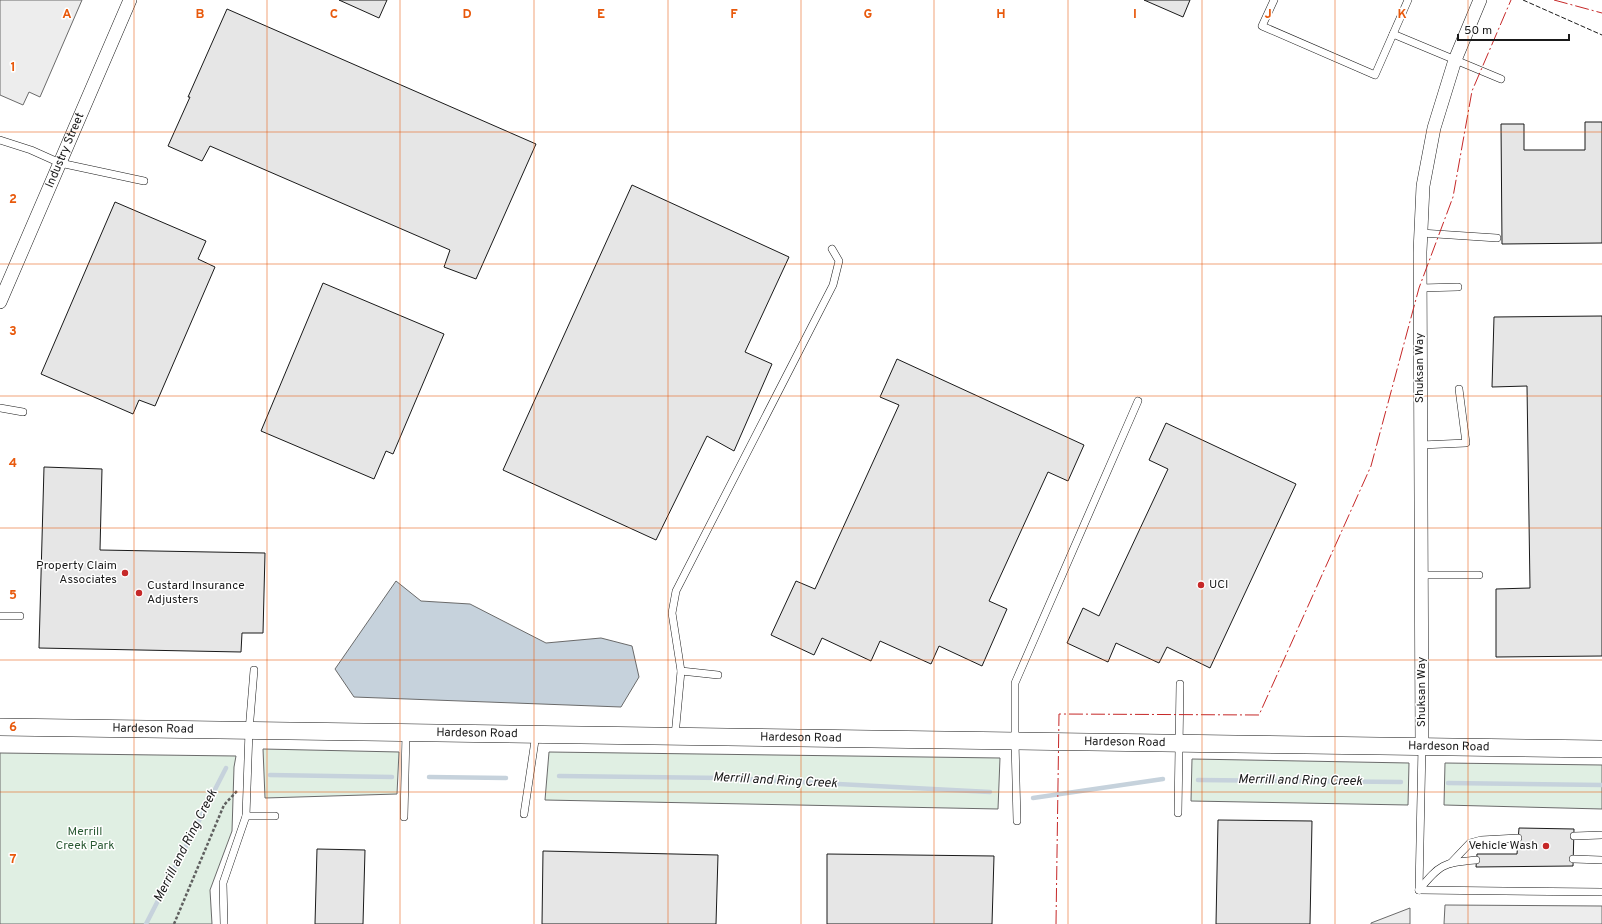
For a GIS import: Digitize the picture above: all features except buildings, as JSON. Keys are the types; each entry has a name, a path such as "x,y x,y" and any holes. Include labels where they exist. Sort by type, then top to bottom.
{"street":[{"name":"Industry Street","path":"0,302 130,0"},
{"name":"Shuksan Way","path":"1422,746 1420,288 1423,186 1434,128 1455,60 1480,0"},
{"name":"Hardeson Road","path":"0,728 1015,740 1602,749"}],"lane":[{"path":"1274,0 1262,26 1375,75 1408,0"},
{"path":"1393,34 1501,79"},
{"path":"0,140 31,150 60,163 144,181"},
{"path":"1421,233 1497,238"},
{"path":"675,736 681,671 672,613 676,590 833,286 838,261 832,249"},
{"path":"1420,288 1458,287"},
{"path":"1421,445 1466,443 1459,389"},
{"path":"1017,821 1015,683 1138,401"},
{"path":"0,408 23,412"},
{"path":"1422,575 1479,575"},
{"path":"0,616 20,616"},
{"path":"224,924 223,883 246,816 249,731 254,670"},
{"path":"681,671 718,675"},
{"path":"1178,813 1180,684"},
{"path":"404,818 406,733"},
{"path":"524,814 536,734"},
{"path":"1419,890 1422,746"},
{"path":"246,816 275,816"},
{"path":"1574,836 1602,835"},
{"path":"1419,890 1434,872 1451,863 1470,843 1481,840 1518,838"},
{"path":"1573,859 1602,860"},
{"path":"1451,863 1476,860"},
{"path":"1419,890 1602,892"}],"path":[{"path":"174,924 224,805 247,778"}],"green space":[{"path":"263,749 399,752 397,794 265,798"},
{"path":"549,752 1000,758 998,809 545,800"},
{"name":"Merrill Creek Park","path":"0,753 236,756 234,767 232,831 210,890 212,924 0,924"},
{"path":"1192,759 1409,763 1408,805 1191,801"},
{"path":"1445,763 1602,765 1602,809 1444,805"}],"shaded area":[{"path":"0,0 82,0 40,97 29,92 23,105 0,95"},
{"path":"396,581 421,601 470,604 546,643 601,638 632,646 639,677 621,707 354,697 335,669"},
{"path":"1445,905 1602,906 1602,924 1444,924"},
{"path":"1410,908 1410,924 1371,924 1371,923"}],"waterway":[{"name":"Merrill and Ring Creek","path":"146,924 226,768"},
{"name":"Merrill and Ring Creek","path":"270,775 392,777"},
{"name":"Merrill and Ring Creek","path":"559,776 725,778 990,792"},
{"name":"Merrill and Ring Creek","path":"429,777 506,778"},
{"name":"Merrill and Ring Creek","path":"1033,798 1163,779"},
{"name":"Merrill and Ring Creek","path":"1198,780 1401,782"},
{"name":"Merrill and Ring Creek","path":"1448,783 1602,785"}],"fence":[{"path":"1523,0 1602,35"}],"power":[{"path":"1056,924 1059,714 1259,715 1371,466 1419,288 1453,197 1472,91 1511,0"},
{"path":"1554,0 1602,13"}],"place":[{"name":"Property Claim Associates","path":"125,573"},
{"name":"UCI","path":"1201,585"},
{"name":"Custard Insurance Adjusters","path":"139,593"},
{"name":"Vehicle Wash","path":"1546,846"}]}
